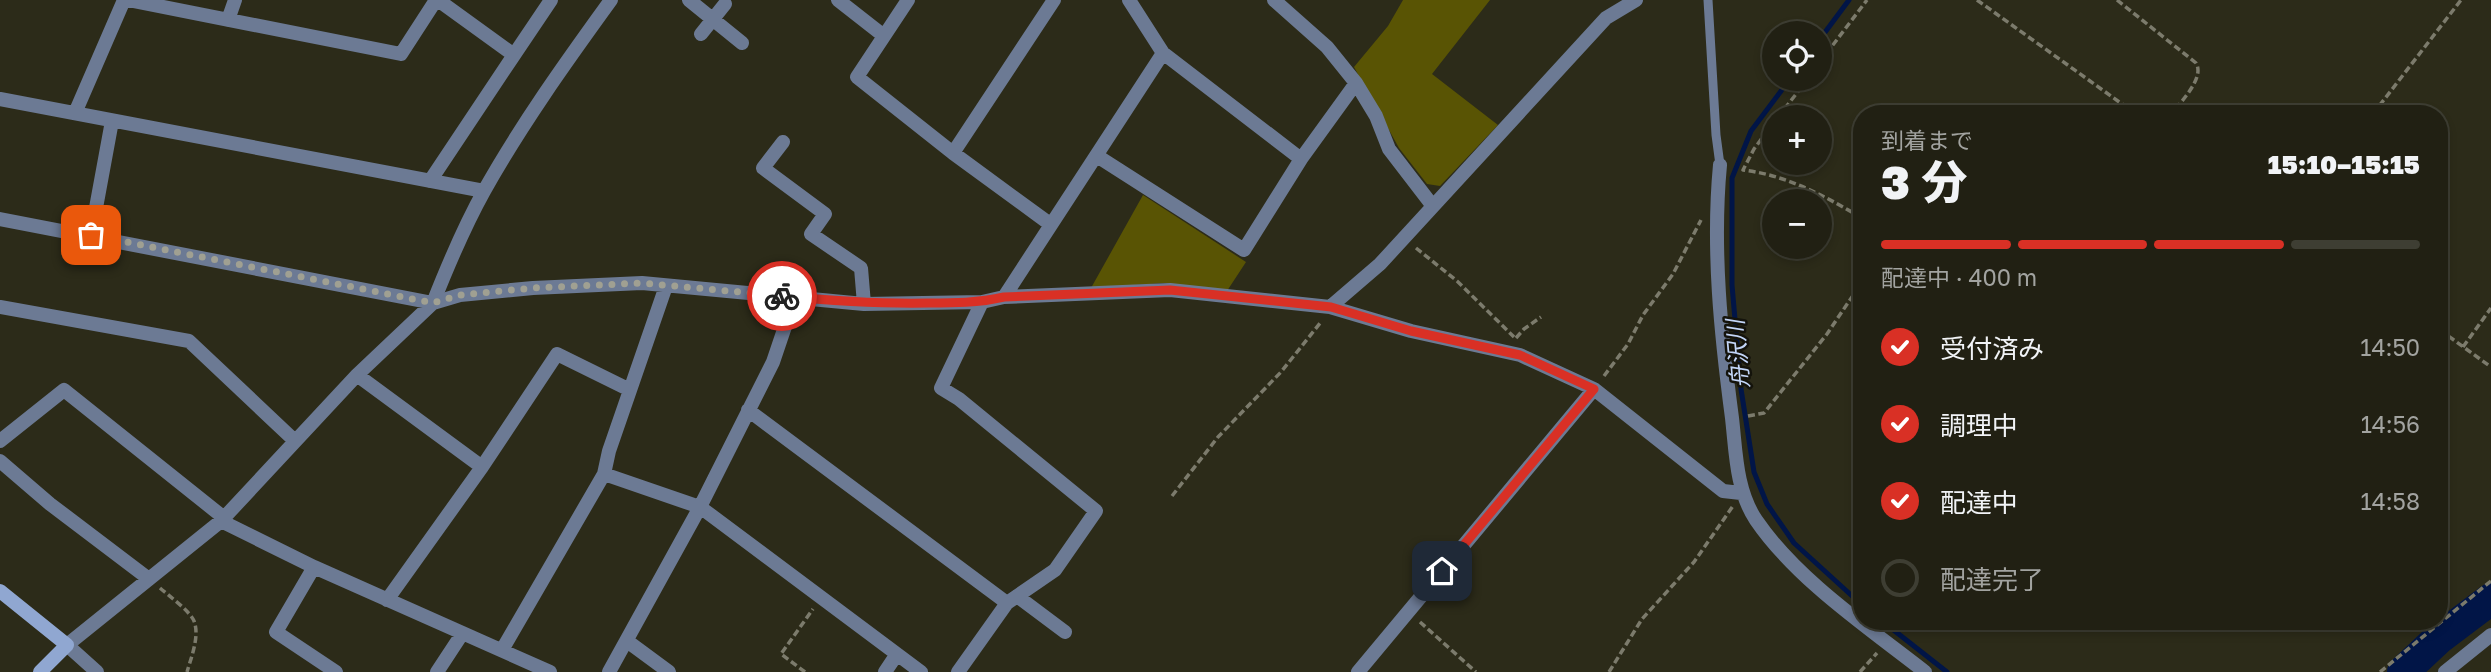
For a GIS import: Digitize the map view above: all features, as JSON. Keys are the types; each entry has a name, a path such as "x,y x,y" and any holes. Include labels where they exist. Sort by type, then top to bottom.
{"street":[{"path":"75,113 126,0 401,54 437,0 514,55"},
{"path":"228,20 235,0"},
{"path":"430,180 551,0"},
{"path":"40,672 67,645 222,519 357,375 433,303 454,251 484,191 564,65 611,0"},
{"path":"689,0 742,43"},
{"path":"838,0 884,36"},
{"path":"908,0 857,77 953,153 1050,224"},
{"path":"953,153 1054,0"},
{"path":"1129,0 1163,53 1301,159"},
{"path":"1273,0 1327,47 1356,83 1376,116 1389,149 1432,205"},
{"path":"1331,307 1380,264 1606,18 1636,0"},
{"path":"701,34 725,4"},
{"path":"1004,297 1163,53"},
{"path":"1097,156 1244,250 1301,159 1356,83"},
{"path":"0,99 484,191"},
{"path":"91,235 112,121"},
{"path":"783,142 763,168 825,214 811,234 861,268 864,304"},
{"path":"1720,165 1719,321 1741,493 1756,520 1793,562 1853,616"},
{"path":"0,219 433,303 460,295 533,288 642,283 864,304 982,302 1004,297 1170,290 1331,307 1411,331 1513,346 1520,355 1594,389 1723,492 1741,493"},
{"path":"502,650 604,474 609,451 666,286"},
{"path":"609,672 700,507 773,362 795,297"},
{"path":"958,672 1012,600 1055,570 1096,511 960,399 941,388 982,302"},
{"path":"0,307 190,341 295,442"},
{"path":"387,600 482,467 557,354 630,390"},
{"path":"357,375 482,467"},
{"path":"1358,672 1594,389"},
{"path":"1,439 64,390 222,519 314,568 550,672"},
{"path":"748,410 1012,600 1065,632"},
{"path":"0,461 50,504 149,579"},
{"path":"604,474 700,507 921,672"},
{"path":"314,568 276,632 336,672"},
{"path":"0,591 97,672"},
{"path":"1869,630 1926,672"},
{"path":"437,672 462,634"},
{"path":"2445,672 2491,635"},
{"path":"627,641 669,672"},
{"path":"885,672 897,654"}],"lane":[{"path":"1708,0 1720,165"}],"path":[{"path":"1832,46 1867,0"},
{"path":"1977,0 2123,105"},
{"path":"2117,0 2199,68 2198,76 2178,105"},
{"path":"2380,105 2459,1"},
{"path":"1787,105 1799,91"},
{"path":"1762,138 1743,170 1762,172"},
{"path":"1771,175 1809,189 1853,213"},
{"path":"1594,389 1628,344 1643,315 1673,274 1702,217"},
{"path":"1403,238 1457,281 1513,346 1524,329 1541,317"},
{"path":"1754,415 1764,413 1827,334 1853,295"},
{"path":"1172,496 1218,437 1281,372 1326,317 1331,307"},
{"path":"2463,347 2491,308"},
{"path":"2448,336 2491,367"},
{"path":"1609,672 1642,619 1694,562 1741,493"},
{"path":"149,579 193,619 193,654 187,672"},
{"path":"2448,616 2491,581"},
{"path":"805,672 781,654 821,598"},
{"path":"1408,612 1476,672"},
{"path":"2380,672 2431,630"},
{"path":"1860,672 1886,642"}],"shaded area":[{"path":"1403,0 1490,0 1432,74 1498,125 1440,186 1427,184 1399,148 1354,67 1388,26"},
{"path":"1143,195 1246,262 1227,291 1164,283 1091,288"}],"waterway":[{"name":"舟沢川","path":"1832,23 1849,0"},
{"name":"舟沢川","path":"1781,91 1751,131 1732,178 1732,285 1741,389 1754,472 1767,504 1794,543 1853,597"},
{"path":"2403,672 2438,639 2491,599"},
{"name":"舟沢川","path":"1893,630 1947,672"}],"way so far":[{"path":"91,235 433,303 460,295 533,288 642,283 782,296"}],"route":[{"path":"782,296 864,304 982,302 1004,297 1170,290 1331,307 1411,331 1520,355 1594,389 1442,571"}]}
